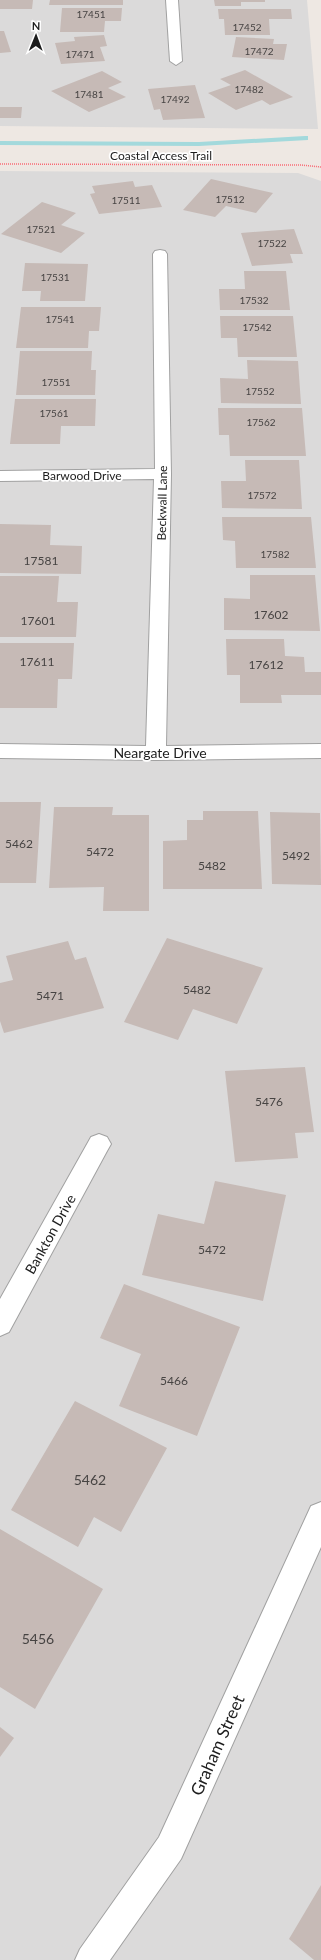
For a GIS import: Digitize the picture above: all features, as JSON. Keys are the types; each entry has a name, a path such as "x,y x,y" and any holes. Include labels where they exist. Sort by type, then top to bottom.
{"street":[{"path":"172,0 176,61"},
{"name":"Beckwall Lane","path":"156,753 164,474 160,254"},
{"name":"Barwood Drive","path":"0,476 164,474"},
{"name":"Neargate Drive","path":"0,751 156,753 321,751"},
{"name":"Bankton Drive","path":"0,1324 99,1144"},
{"name":"Graham Street","path":"91,1960 170,1848 321,1516"}],"path":[{"name":"Coastal Access Trail","path":"0,164 301,165 321,167"}],"shaded area":[{"path":"0,0 307,0 318,129 0,126"},
{"path":"0,171 298,173 321,181 321,1960 0,1960"}],"building":[{"path":"0,0 33,0 32,9 0,9"},
{"path":"50,0 123,0 123,5 49,5"},
{"path":"214,0 265,0 265,2 241,2 241,6 215,6"},
{"path":"62,8 122,8 121,21 105,21 104,32 60,32"},
{"path":"218,9 291,9 292,19 269,19 270,35 225,35 224,19 219,19"},
{"path":"0,31 4,31 11,52 0,53"},
{"path":"104,35 107,46 100,47 105,61 61,64 55,43 75,41 74,37"},
{"path":"236,37 274,39 273,44 287,44 284,60 232,57"},
{"path":"245,70 293,97 270,105 262,100 236,110 208,93 231,85 220,79"},
{"path":"102,71 122,82 108,88 126,97 89,112 51,91"},
{"path":"195,85 205,118 163,120 160,109 154,110 148,89"},
{"path":"0,107 22,107 21,118 0,118"},
{"path":"211,179 273,193 256,213 226,206 215,217 183,210"},
{"path":"133,181 135,187 152,185 162,207 99,214 90,194 95,193 92,186"},
{"path":"42,202 76,213 61,225 85,233 61,253 1,234"},
{"path":"294,229 303,254 290,254 293,263 252,266 241,233"},
{"path":"25,263 88,264 85,301 40,301 41,291 22,291"},
{"path":"244,271 286,271 290,310 220,310 219,289 245,289"},
{"path":"21,307 101,307 99,331 89,331 88,348 16,348"},
{"path":"220,316 293,316 297,357 238,357 237,338 221,338"},
{"path":"20,351 92,351 91,370 96,370 95,395 16,395"},
{"path":"247,360 298,361 301,404 221,403 220,378 248,379"},
{"path":"15,399 96,399 95,426 61,426 60,444 10,444"},
{"path":"218,408 302,408 306,456 230,456 229,435 219,435"},
{"path":"245,460 299,460 302,509 222,508 221,481 246,481"},
{"path":"222,517 311,517 316,568 236,568 235,541 223,540"},
{"path":"0,524 51,525 50,545 82,546 81,574 0,573"},
{"path":"250,575 315,575 320,631 224,630 224,598 250,599"},
{"path":"0,576 59,576 57,602 78,602 76,637 0,637"},
{"path":"226,639 284,639 285,656 304,657 305,672 321,672 321,695 281,695 282,703 240,703 240,675 227,675"},
{"path":"0,643 74,643 72,679 58,679 57,708 0,708"},
{"path":"0,802 41,802 36,883 0,883"},
{"path":"54,807 113,807 112,815 149,815 149,911 103,911 104,887 49,888"},
{"path":"203,811 258,811 262,889 163,889 163,841 187,840 187,820 203,820"},
{"path":"270,812 320,813 321,885 272,884"},
{"path":"167,938 263,968 237,1024 193,1009 178,1040 124,1022"},
{"path":"68,941 75,960 86,957 104,1008 4,1033 0,1021 0,983 13,980 6,956"},
{"path":"305,1067 314,1132 295,1133 298,1158 235,1162 225,1071"},
{"path":"215,1181 286,1195 263,1301 142,1275 158,1214 204,1224"},
{"path":"124,1284 240,1327 197,1436 119,1406 141,1354 100,1338"},
{"path":"75,1401 167,1448 121,1532 94,1517 78,1547 11,1510"},
{"path":"0,1529 103,1589 35,1709 0,1687"},
{"path":"0,1727 14,1738 0,1757"},
{"path":"321,1885 321,1960 314,1960 289,1939"}],"waterway":[{"path":"0,143 199,144 305,138"}]}
